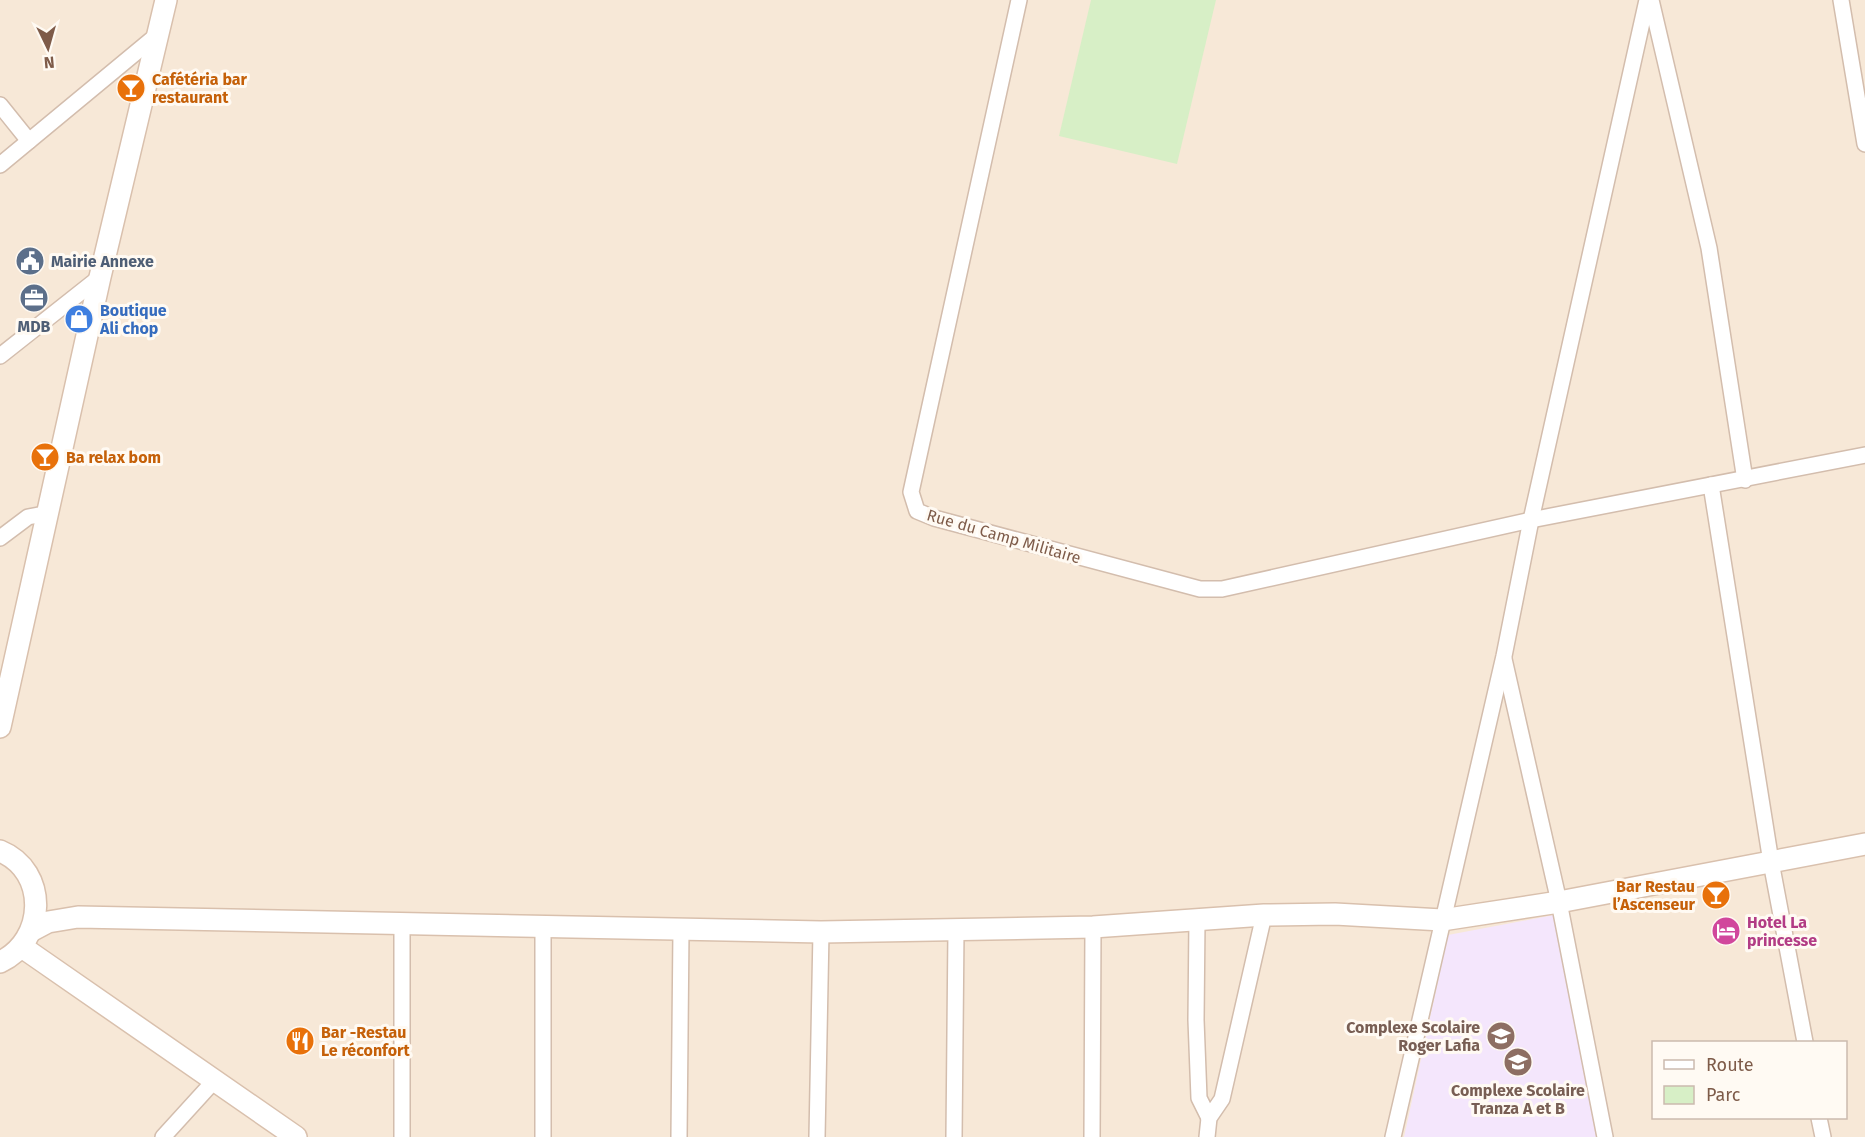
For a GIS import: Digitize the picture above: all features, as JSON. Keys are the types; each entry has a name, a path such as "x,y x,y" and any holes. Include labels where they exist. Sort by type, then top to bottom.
{"street":[{"path":"0,728 100,277 166,0"},
{"name":"Rue du Camp Militaire","path":"1019,0 911,492 917,511 934,518 1200,589 1222,589 1531,520"},
{"path":"1393,1137 1504,656 1531,520 1649,0"},
{"path":"1649,0 1709,248 1745,480"},
{"path":"1841,0 1865,144"},
{"path":"0,165 157,35"},
{"path":"0,105 29,141"},
{"path":"0,356 100,277"},
{"path":"1531,520 1865,455"},
{"path":"1711,485 1771,862 1805,1041"},
{"path":"0,538 28,517 49,513"},
{"path":"1504,656 1559,902 1605,1137"},
{"path":"0,962 48,922 78,917 402,926 821,933 1093,927 1264,915 1370,915 1442,920 1559,902 1865,844"},
{"path":"0,851 19,864 29,878 35,894 36,913 26,939"},
{"path":"35,894 49,905 78,917"},
{"path":"1207,1137 1209,1118 1222,1099 1264,915"},
{"path":"1197,920 1196,1020 1199,1098 1209,1118"},
{"path":"402,926 402,1137"},
{"path":"543,927 543,1137"},
{"path":"1092,1137 1093,927"},
{"path":"679,1137 681,930"},
{"path":"954,1137 956,930"},
{"path":"817,1137 821,933"},
{"path":"26,939 214,1080 296,1137"},
{"path":"162,1137 214,1080"},
{"path":"1819,1119 1823,1137"}],"shaded area":[{"path":"0,0 1865,0 1865,1137 0,1137"},
{"name":"Complexe Scolaire Roger Lafia","path":"1554,915 1596,1137 1404,1137 1448,935"}],"green space":[{"path":"1091,0 1216,0 1177,164 1059,136"}],"place":[{"name":"Cafétéria bar restaurant","path":"131,88"},
{"name":"Mairie Annexe","path":"30,261"},
{"name":"MDB","path":"34,298"},
{"name":"Boutique Ali chop","path":"79,319"},
{"name":"Ba relax bom","path":"45,457"},
{"name":"Bar Restau l’Ascenseur","path":"1716,895"},
{"name":"Hotel La princesse","path":"1726,931"},
{"name":"Complexe Scolaire Roger Lafia","path":"1501,1036"},
{"name":"Bar -Restau Le réconfort","path":"300,1041"},
{"name":"Complexe Scolaire Tranza A et B","path":"1518,1062"}]}
